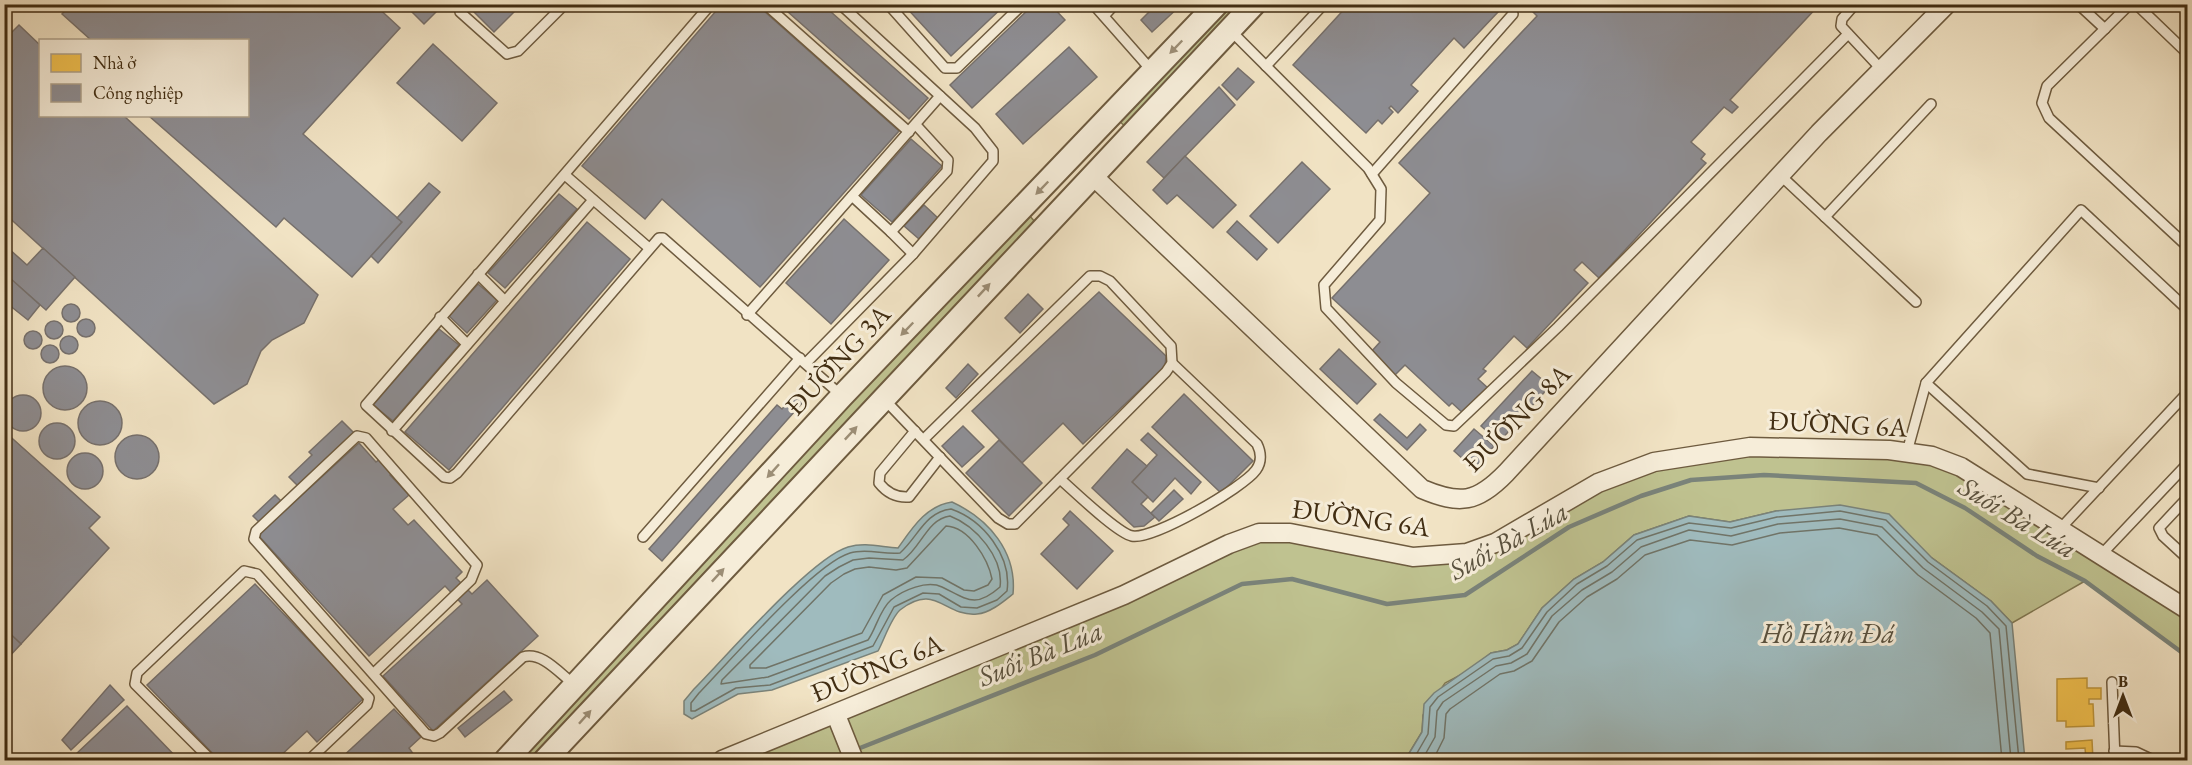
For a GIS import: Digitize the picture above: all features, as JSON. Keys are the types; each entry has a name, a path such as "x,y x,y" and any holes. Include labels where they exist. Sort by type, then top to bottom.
{"street":[{"name":"ĐƯỜNG 3A","path":"506,760 842,396 1217,4"},
{"path":"545,760 1254,4"},
{"name":"ĐƯỜNG 8A","path":"1092,175 1422,489 1445,498 1467,500 1488,492 1506,474 1780,175 1947,4"},
{"path":"1072,157 1092,175"},
{"name":"ĐƯỜNG 6A","path":"722,760 839,722 1124,595 1229,544 1259,534 1290,534 1413,557 1467,553 1495,543 1598,483 1654,462 1750,447 1907,452 1932,456 1961,467 2187,610"},
{"path":"839,722 854,760"}],"lane":[{"path":"460,12 507,54 518,51 566,4"},
{"path":"711,4 366,405 444,477 450,478 457,473 656,240 663,238 747,315 842,396"},
{"path":"765,4 909,132"},
{"path":"643,537 803,361 913,254 993,161 993,151 975,128 840,4"},
{"path":"888,4 945,68 951,70 957,68 1023,4"},
{"path":"1094,4 1153,72"},
{"path":"1104,16 1115,4"},
{"path":"1266,66 1324,4"},
{"path":"1855,4 1842,19 1841,26 1882,70"},
{"path":"2078,4 2105,29"},
{"path":"2130,4 2047,86 2042,103 2044,112 2187,247"},
{"path":"2136,4 2187,54"},
{"path":"1372,174 1513,14"},
{"path":"1230,30 1372,174 1381,189 1380,220 1324,285 1326,308 1396,383 1446,425 1454,426 1550,335 1848,34"},
{"path":"747,315 940,96"},
{"path":"1825,217 1931,104"},
{"path":"891,232 950,165 916,125"},
{"path":"565,175 649,248"},
{"path":"1780,175 1916,302"},
{"path":"852,196 913,254"},
{"path":"392,430 593,200"},
{"path":"1907,452 1926,383 2081,210 2187,310"},
{"path":"478,274 505,301"},
{"path":"924,439 1090,276 1100,276 1110,281 1171,346 1172,363 1257,444 1260,458 1257,469 1228,495 1160,529 1139,536 1123,531 1060,479"},
{"path":"440,317 467,344"},
{"path":"884,398 1008,524 1015,524 1172,363"},
{"path":"1926,383 2027,474 2098,488"},
{"path":"2060,530 2187,392"},
{"path":"915,431 880,473 879,483 885,490 900,498 909,497 940,457"},
{"path":"373,674 471,580 477,565 366,438 357,436 256,531 254,539 373,674 426,734 434,736 523,657 538,656 576,686"},
{"path":"2100,555 2187,463"},
{"path":"2187,497 2159,528 2160,533 2187,559"},
{"path":"211,760 135,684 134,680 137,674 244,571 250,570 257,574 369,698 367,705 309,760"},
{"path":"2112,682 2115,756 2136,752 2153,760"}],"green space":[{"path":"1230,5 1243,5 1126,127 1119,121"},
{"path":"1029,215 1035,222 533,760 518,760 848,402"},
{"path":"1750,452 1929,461 1959,473 2187,616 2187,657 2085,581 2012,623 1991,601 1932,558 1776,511 1730,522 1689,516 1634,535 1603,562 1574,579 1542,608 1518,644 1507,650 1491,653 1470,670 1445,683 1423,715 1422,732 1405,760 860,760 855,750 829,760 737,760 1260,539 1290,539 1447,561 1602,487 1655,468"}],"water":[{"path":"952,502 978,518 989,528 1005,551 1013,579 1013,594 1001,604 982,613 966,614 931,600 923,599 912,602 897,614 878,651 772,690 738,694 692,719 684,714 684,701 694,689 769,610 813,569 848,547 867,545 898,548 927,513"},
{"name":"Hồ Hầm Đá","path":"1840,505 1889,514 1932,558 1991,601 2012,623 2025,760 1405,760 1422,732 1424,704 1434,693 1491,653 1507,650 1518,644 1542,608 1574,579 1603,562 1634,535 1689,516 1730,522 1776,511"}],"building: Nhà ở":[{"path":"2087,678 2087,688 2101,688 2101,699 2089,699 2089,704 2093,704 2094,726 2066,727 2066,721 2057,721 2057,679"},
{"path":"2092,740 2093,760 2064,760 2086,759 2085,748 2066,749 2066,742"}],"building: Công nghiệp":[{"path":"71,4 374,4 400,28 303,134 402,222 352,277 284,218 276,227 150,117 249,117 249,39 90,39 62,14"},
{"path":"404,4 444,4 424,24"},
{"path":"466,4 522,4 494,32"},
{"path":"722,4 756,4 899,131 760,287 662,199 645,219 582,166"},
{"path":"779,4 822,4 928,98 909,119"},
{"path":"903,4 1006,4 951,56"},
{"path":"1034,4 1050,4 1065,20 972,108 950,85"},
{"path":"1157,4 1182,4 1152,32 1141,20"},
{"path":"1349,4 1492,4 1499,11 1464,48 1454,38 1411,85 1418,91 1398,113 1391,106 1389,108 1393,112 1382,124 1378,120 1366,133 1293,65"},
{"path":"1525,4 1820,4 1730,100 1738,107 1732,113 1724,107 1691,142 1705,154 1701,159 1706,163 1599,278 1582,262 1574,270 1588,283 1527,348 1514,336 1483,369 1486,371 1478,379 1488,388 1464,414 1452,403 1449,406 1405,365 1395,375 1371,352 1380,342 1332,298 1430,193 1399,163 1537,16"},
{"path":"19,25 39,44 39,117 125,117 318,295 304,323 272,340 261,351 247,384 214,404 4,213 4,65 11,58 4,51 4,40"},
{"path":"433,44 497,103 462,141 397,83"},
{"path":"1069,47 1097,77 1023,144 996,114"},
{"path":"1238,68 1254,82 1237,100 1222,85"},
{"path":"1219,87 1235,105 1164,178 1147,162"},
{"path":"911,139 942,166 892,222 861,195"},
{"path":"1185,156 1236,205 1213,228 1177,195 1167,204 1153,190"},
{"path":"1302,162 1330,189 1278,243 1250,216"},
{"path":"429,183 440,192 378,263 371,256 402,222 397,218"},
{"path":"559,194 577,209 505,288 488,273"},
{"path":"924,205 938,218 919,239 904,226"},
{"path":"844,219 889,260 831,324 786,283"},
{"path":"1237,221 1267,249 1257,260 1227,232"},
{"path":"587,222 630,259 449,470 405,432"},
{"path":"8,248 27,265 43,248 75,277 46,310 4,273 4,252"},
{"path":"11,279 40,305 28,320 4,301 4,286"},
{"path":"478,284 497,300 467,333 449,316"},
{"path":"1099,292 1166,356 1165,366 1083,444 1063,423 1022,463 972,411"},
{"path":"1028,294 1043,309 1020,333 1005,318"},
{"path":"71,304 77,307 80,313 77,319 71,322 65,319 62,313 65,307"},
{"path":"86,319 92,322 95,328 92,334 86,337 80,334 77,328 80,322"},
{"path":"54,321 60,324 63,330 60,336 54,339 48,336 45,330 48,324"},
{"path":"439,329 459,345 393,421 373,405"},
{"path":"33,331 39,334 42,340 39,346 33,349 27,346 24,340 27,334"},
{"path":"69,336 75,339 78,345 75,351 69,354 63,351 60,345 63,339"},
{"path":"50,345 56,348 59,354 56,360 50,363 44,360 41,354 44,348"},
{"path":"1339,349 1376,384 1357,404 1320,369"},
{"path":"968,364 978,374 956,398 946,388"},
{"path":"65,366 74,367 81,372 86,379 86,397 81,404 74,409 65,410 56,409 49,404 44,397 43,388 44,379 49,372 56,367"},
{"path":"1532,371 1550,386 1499,442 1481,426"},
{"path":"1184,394 1253,461 1221,493 1152,427"},
{"path":"23,395 36,400 41,413 36,426 23,431 10,426 5,413 10,400"},
{"path":"795,395 803,402 662,561 649,549 777,405 782,409"},
{"path":"100,401 109,402 116,407 121,414 121,432 116,439 109,444 100,445 91,444 84,439 79,432 78,423 79,414 84,407 91,402"},
{"path":"1380,414 1407,438 1420,424 1426,430 1407,450 1374,420"},
{"path":"342,421 354,433 298,486 289,477 312,455 309,452"},
{"path":"57,423 70,428 75,441 70,454 57,459 44,454 39,441 44,428"},
{"path":"963,426 984,447 962,467 942,446"},
{"path":"1474,429 1494,446 1474,469 1454,451"},
{"path":"4,431 100,517 89,528 109,548 21,644 4,628"},
{"path":"1148,433 1201,482 1191,494 1175,478 1153,502 1132,482 1157,455 1141,440"},
{"path":"137,435 146,436 153,441 158,448 158,466 153,473 146,478 137,479 128,478 121,473 116,466 115,457 116,448 121,441 128,436"},
{"path":"999,440 1042,483 1009,516 966,473"},
{"path":"359,443 376,462 381,458 394,471 390,475 409,495 393,509 408,525 414,520 462,572 456,578 472,594 487,580 538,636 433,731 383,676 462,604 445,586 369,656 258,535"},
{"path":"1127,449 1147,466 1132,482 1148,497 1141,504 1155,517 1144,526 1134,527 1092,488"},
{"path":"85,453 98,458 103,471 98,484 85,489 72,484 67,471 72,458"},
{"path":"1174,490 1183,499 1159,521 1151,513"},
{"path":"275,495 282,502 260,523 253,516"},
{"path":"1070,511 1113,551 1077,589 1041,554 1069,525 1063,519"},
{"path":"255,584 364,698 317,742 307,731 276,760 219,760 147,685"},
{"path":"4,628 21,644 4,662"},
{"path":"110,685 124,700 71,750 62,740"},
{"path":"504,691 512,700 465,737 458,728"},
{"path":"127,706 179,760 80,760 75,755"},
{"path":"394,709 421,737 409,748 414,755 407,760 339,760"}],"waterway":[{"name":"Suối Bà Lúa","path":"855,750 1095,655 1242,584 1292,579 1387,604 1465,595 1569,527 1641,496 1691,480 1764,475 1916,483 1965,508 2037,556 2085,581 2188,657"},
{"name":"Suối Bà Lúa","path":"829,760 847,753"}]}
